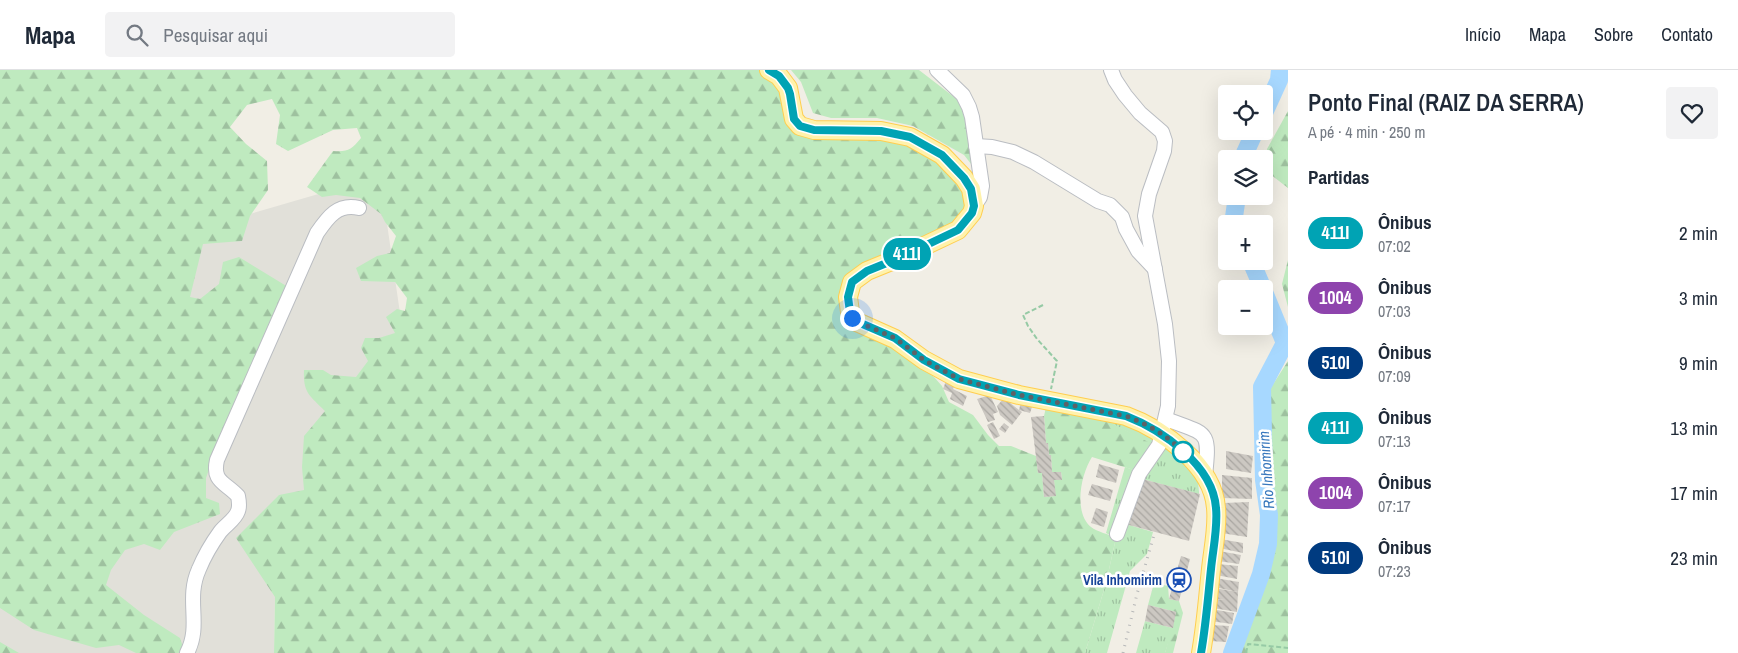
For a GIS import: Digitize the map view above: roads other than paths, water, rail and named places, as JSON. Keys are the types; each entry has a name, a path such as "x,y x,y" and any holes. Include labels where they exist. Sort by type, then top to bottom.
{"main road":[{"path":"769,70 779,76 788,88 794,119 800,126 814,130 881,131 910,137 942,155 956,168 971,189 974,206 968,219 958,230 858,277 852,282 848,291 852,318 895,338 924,360 959,379 1048,401 1126,416 1164,426 1205,476 1216,507 1206,619 1200,653"}],"street":[{"path":"937,70 963,95 972,117 982,186 980,197 974,206"},
{"path":"1111,70 1125,95 1164,135 1165,148 1149,194 1145,216 1165,324 1169,361 1169,393 1159,445 1139,474 1117,534"},
{"path":"976,146 992,147 1013,152 1034,162 1098,201 1110,205 1122,217 1138,251 1155,270"},
{"path":"188,653 194,635 192,596 194,581 220,531 238,511 238,496 218,479 215,471 217,460 317,233 330,215 336,211 344,207 359,208"},
{"path":"1164,426 1195,430 1203,436 1208,447 1205,476"}],"waterway":[{"name":"Rio Inhomirim","path":"1273,93 1279,80 1280,70"},
{"name":"Rio Inhomirim","path":"1246,150 1251,140"},
{"name":"Rio Inhomirim","path":"1234,215 1236,205"},
{"name":"Rio Inhomirim","path":"1255,270 1259,280"},
{"name":"Rio Inhomirim","path":"1232,653 1261,574 1268,544 1269,515 1264,480 1262,387 1285,343 1273,314"}],"railway":[{"path":"1123,653 1154,535"}],"place":[{"name":"Vila Inhomirim","path":"1179,580"}]}
